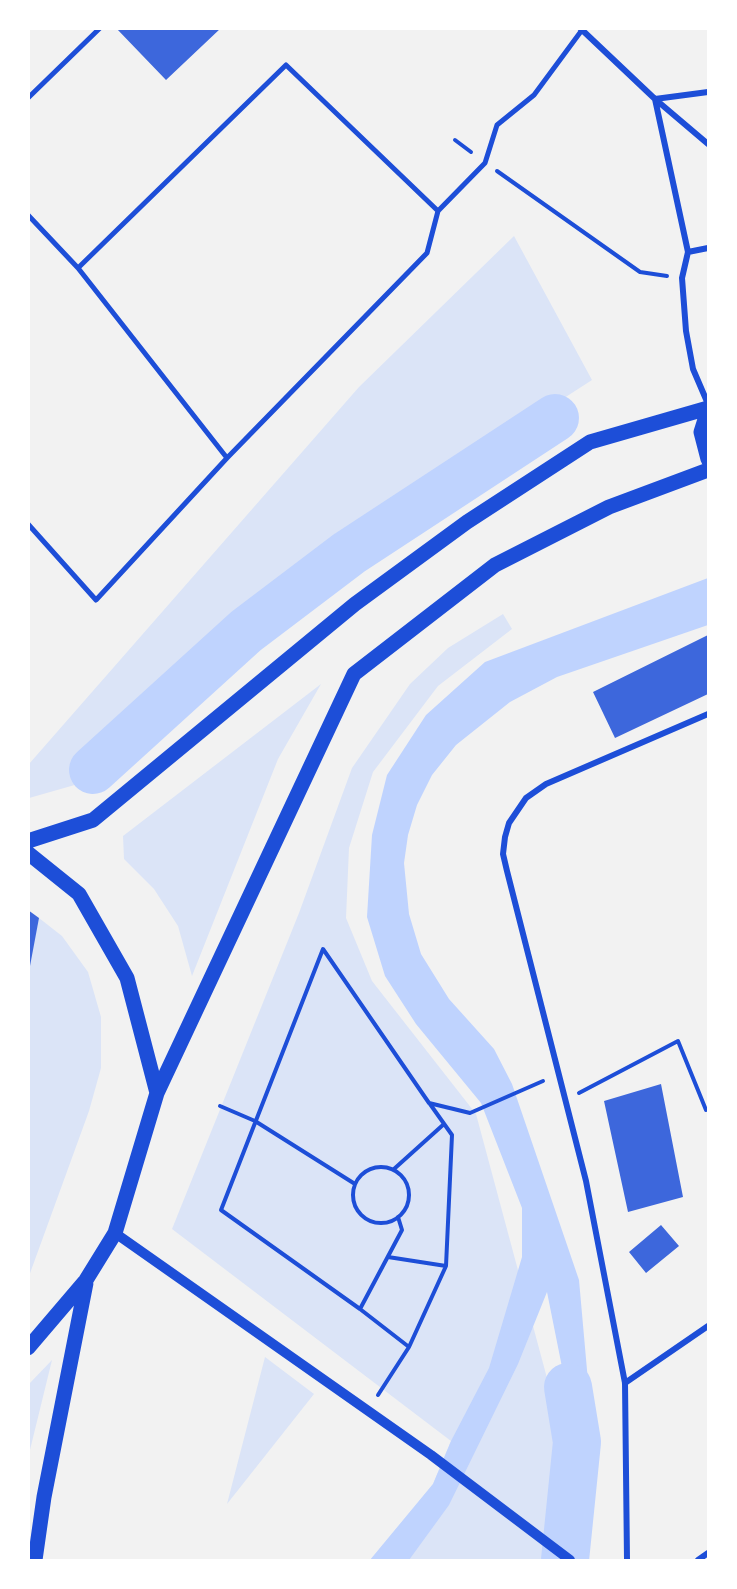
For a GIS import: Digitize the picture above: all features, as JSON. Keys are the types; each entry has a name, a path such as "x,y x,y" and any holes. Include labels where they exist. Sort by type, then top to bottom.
{"main road":[{"path":"708,407 701,432 708,459"},
{"path":"28,842 93,820 355,604 467,522 590,442 708,407"},
{"path":"28,1348 86,1280 115,1233 157,1093 354,674 495,565 609,507 708,470"},
{"path":"28,854 79,894 127,978 157,1093"},
{"path":"35,1560 44,1497 86,1280"}],"street":[{"path":"28,99 100,28"},
{"path":"28,524 96,600 226,458 427,253 438,211 485,162 497,125 534,95 582,29 655,99 708,144"},
{"path":"78,268 286,65 438,211"},
{"path":"655,99 708,92"},
{"path":"655,99 688,252 682,278 686,331 693,369 708,407"},
{"path":"28,214 78,268 226,458"},
{"path":"688,252 708,248"},
{"path":"627,1560 626,1383 586,1181 505,862 504,837 509,823 526,798 546,784 708,714"},
{"path":"115,1233 431,1455 570,1560"},
{"path":"626,1383 708,1326"},
{"path":"698,1560 708,1553"}],"path":[{"path":"455,140 640,272 682,278"},
{"path":"368,1411 409,1347 446,1266 452,1135 323,949 221,1210 360,1309 409,1347"},
{"path":"567,1099 678,1041 706,1110 708,1109"},
{"path":"429,1103 470,1113 560,1073"},
{"path":"220,1106 255,1121 354,1184"},
{"path":"394,1169 444,1124"},
{"path":"375,1167 394,1169 406,1183 409,1192 408,1201 398,1217 381,1223 363,1217 353,1202 354,1184 359,1176 375,1167"},
{"path":"360,1309 402,1230 398,1217"},
{"path":"388,1257 446,1266"}],"shaded area":[{"path":"514,236 592,380 360,530 257,607 99,778 29,798 29,764 359,387"},
{"path":"503,614 512,629 438,686 373,772 349,848 346,918 372,981 476,1114 565,1445 554,1560 370,1560 433,1484 451,1441 172,1229 299,913 352,768 410,684 448,648"},
{"path":"321,684 278,759 192,976 178,926 154,889 124,859 123,836"},
{"path":"39,918 62,936 88,972 101,1017 101,1068 89,1111 29,1276 28,971"},
{"path":"265,1357 314,1394 227,1504"},
{"path":"52,1360 29,1454 29,1384"}],"water":[{"path":"708,578 708,625 557,677 510,702 456,745 432,775 417,805 408,835 404,863 409,914 421,954 449,999 494,1049 512,1084 579,1280 591,1415 586,1543 583,1560 565,1560 577,1442 547,1292 518,1364 449,1505 409,1560 370,1560 433,1484 451,1441 489,1368 522,1257 522,1208 481,1103 416,1024 385,976 367,917 372,835 387,775 426,715 485,662"}],"building":[{"path":"116,28 221,28 166,80"},
{"path":"708,635 708,694 615,738 593,692"},
{"path":"28,910 39,918 30,966 28,966"},
{"path":"661,1084 683,1197 628,1212 604,1101"},
{"path":"661,1225 679,1246 646,1273 629,1252"}],"waterway":[{"path":"93,770 246,631 349,553 555,418"},
{"path":"565,1560 577,1442 568,1387"}]}
